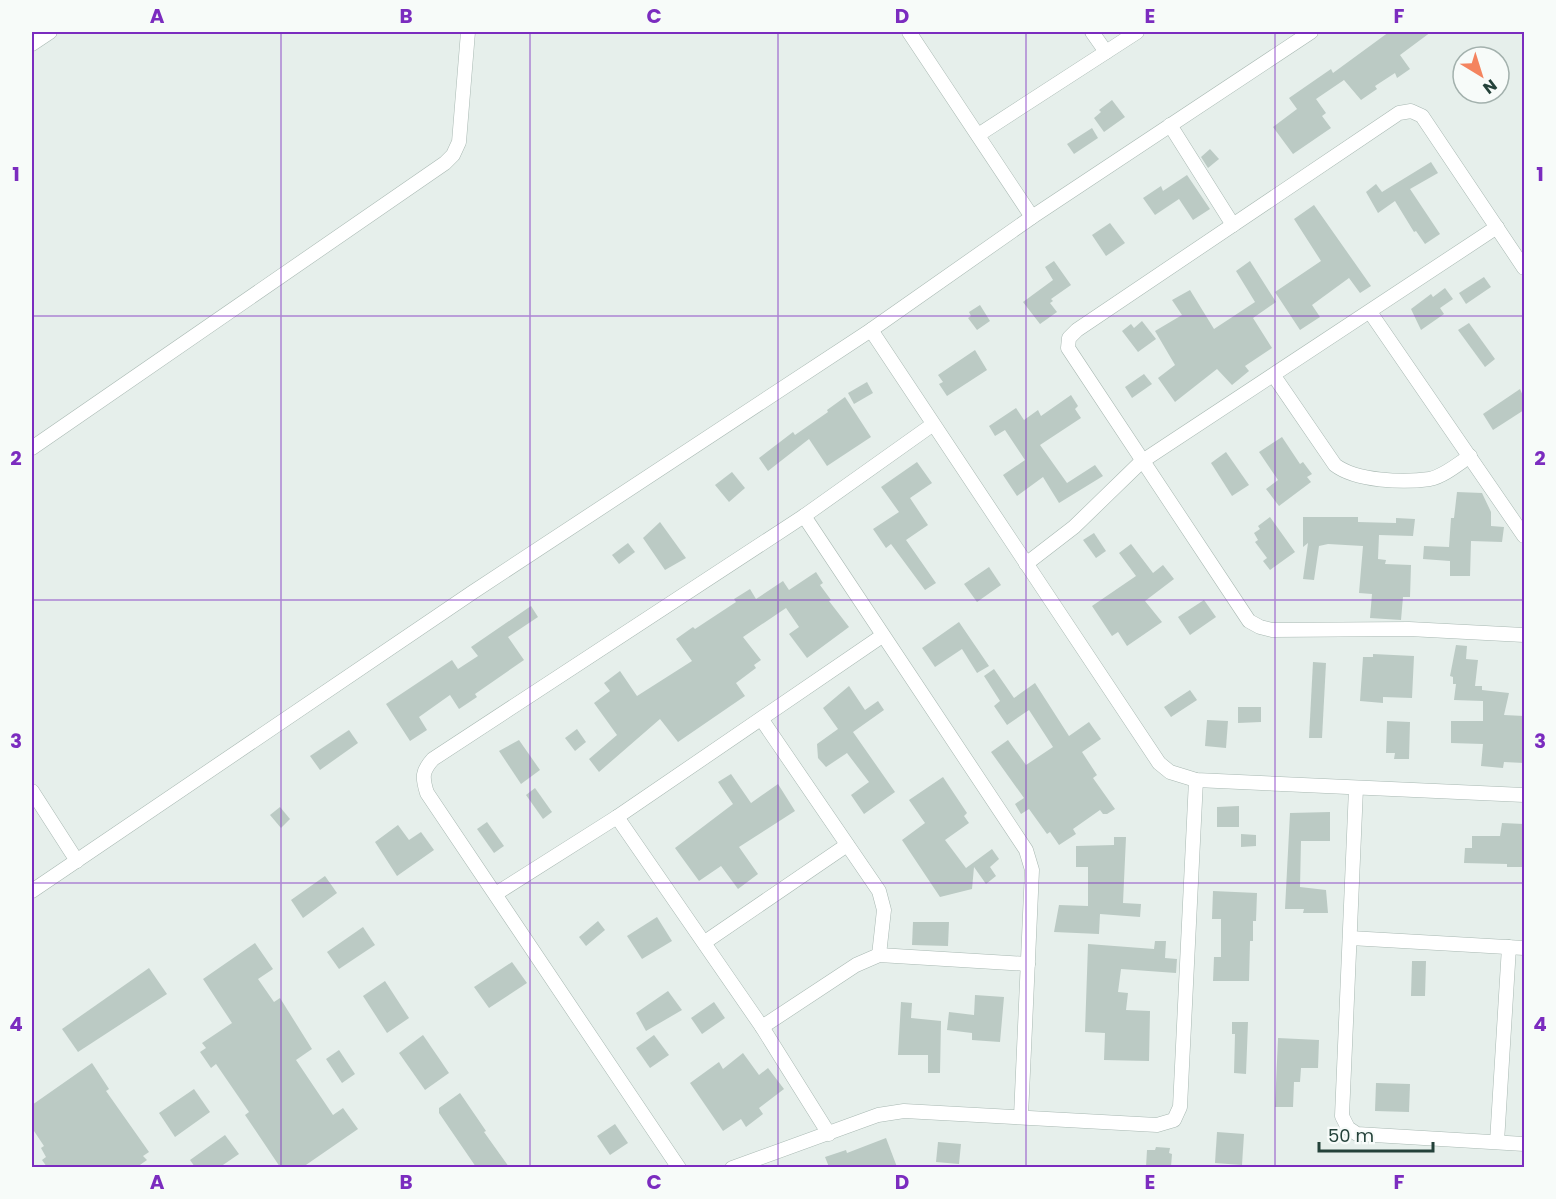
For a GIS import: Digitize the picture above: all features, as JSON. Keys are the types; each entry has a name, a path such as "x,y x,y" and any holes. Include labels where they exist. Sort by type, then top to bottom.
{"street":[{"path":"32,44 50,32"},
{"path":"32,448 445,163 453,155 459,142 468,32"},
{"path":"909,32 1032,217"},
{"path":"1092,32 1106,52"},
{"path":"978,135 1137,32"},
{"path":"32,891 501,573 871,330 1032,217 1311,32"},
{"path":"1524,268 1422,116 1411,111 1399,113 1077,330 1069,338 1068,348 1141,462 1249,621 1272,630 1409,629 1524,635"},
{"path":"1170,125 1233,225"},
{"path":"1026,564 1074,527 1141,462 1497,227"},
{"path":"1370,312 1524,536"},
{"path":"871,330 932,425 1159,763 1170,772 1196,780 1524,795"},
{"path":"1274,376 1335,465 1345,472 1355,476 1389,479 1430,479 1470,456"},
{"path":"679,1167 497,893 427,793 422,778 424,769 433,759 804,516 932,425"},
{"path":"804,516 1026,850 1032,870 1022,1116"},
{"path":"497,893 762,720 882,636"},
{"path":"762,720 879,891 884,910 879,955"},
{"path":"732,1167 878,1115 904,1111 1157,1125 1174,1120 1180,1107 1196,780"},
{"path":"1356,788 1342,1116 1348,1128 1357,1134 1524,1144"},
{"path":"32,792 77,861"},
{"path":"616,817 705,942 829,1134"},
{"path":"705,942 847,845"},
{"path":"1350,938 1524,948"},
{"path":"1497,1142 1509,948"},
{"path":"762,1027 856,965 879,955 1028,964"}],"building":[{"path":"1389,32 1431,32 1400,55 1410,69 1397,78 1395,73 1375,86 1377,89 1361,100 1344,80 1316,99 1326,113 1322,116 1331,128 1293,154 1273,127 1297,109 1289,98 1331,69 1333,73"},
{"path":"1112,100 1125,117 1104,132 1094,118 1101,112 1099,110"},
{"path":"1092,128 1098,138 1074,154 1067,144"},
{"path":"1210,149 1219,159 1208,168 1201,157"},
{"path":"1431,162 1438,173 1410,189 1440,234 1425,244 1416,231 1414,232 1395,201 1378,213 1366,192 1376,184 1382,192"},
{"path":"1187,175 1210,209 1193,220 1179,199 1155,215 1143,198 1161,186 1163,191"},
{"path":"1314,205 1371,286 1360,293 1349,278 1312,305 1320,317 1300,330 1275,292 1321,261 1294,219"},
{"path":"1110,223 1125,243 1106,256 1092,235"},
{"path":"1054,261 1071,285 1051,299 1053,301 1050,303 1057,312 1040,324 1023,302 1053,280 1045,267"},
{"path":"1250,261 1276,302 1253,318 1272,348 1245,366 1249,371 1232,385 1217,369 1175,402 1158,378 1175,365 1155,331 1182,315 1172,300 1190,290 1214,329 1255,302 1236,271"},
{"path":"1484,277 1491,287 1466,304 1459,293"},
{"path":"1445,288 1453,299 1440,308 1444,314 1421,330 1411,309 1431,294 1433,297"},
{"path":"980,305 990,321 977,330 968,318 971,316 969,312"},
{"path":"1142,321 1156,339 1138,352 1122,331 1131,324 1134,328"},
{"path":"1469,323 1495,359 1485,367 1458,330"},
{"path":"975,350 987,370 947,396 939,384 943,382 938,375"},
{"path":"1144,374 1152,384 1132,398 1125,387"},
{"path":"867,382 873,393 854,404 848,393"},
{"path":"1520,389 1524,398 1524,410 1493,430 1483,414"},
{"path":"1071,395 1078,406 1075,409 1081,418 1040,445 1067,483 1095,465 1103,476 1059,503 1043,477 1017,496 1003,475 1025,460 1005,430 995,436 989,426 1016,408 1024,420 1038,410 1041,416"},
{"path":"845,397 871,437 827,466 809,439 768,471 759,458 793,432 795,435 828,412 827,410"},
{"path":"1282,437 1300,464 1303,462 1312,474 1307,477 1311,482 1279,506 1266,489 1278,480 1259,452"},
{"path":"1226,452 1249,485 1232,496 1211,463"},
{"path":"917,462 932,483 910,498 928,525 906,540 936,583 925,590 891,544 886,548 873,529 899,512 881,487"},
{"path":"732,472 745,488 729,502 715,485"},
{"path":"1457,492 1482,493 1491,512 1491,526 1504,527 1502,542 1471,541 1470,576 1450,576 1450,561 1423,559 1424,546 1449,547 1451,518 1454,518"},
{"path":"1270,517 1295,552 1270,570 1263,561 1267,558 1255,542 1258,540 1254,533 1260,529 1258,526"},
{"path":"1303,517 1358,517 1358,522 1396,523 1396,518 1415,519 1413,536 1379,535 1378,559 1386,560 1385,564 1411,565 1410,597 1403,597 1401,620 1370,618 1372,594 1359,593 1363,546 1328,544 1319,546 1314,580 1303,579 1308,543 1303,547"},
{"path":"660,522 686,558 665,570 643,538"},
{"path":"1094,533 1106,551 1096,558 1083,540"},
{"path":"628,543 635,552 619,564 612,555"},
{"path":"1131,544 1153,573 1163,565 1174,579 1145,601 1162,622 1127,646 1118,632 1112,636 1092,606 1136,576 1119,553"},
{"path":"989,567 1001,585 977,602 964,584"},
{"path":"816,572 823,583 820,585 831,600 829,601 849,627 807,658 789,634 799,627 786,608 743,637 761,660 754,665 756,668 736,683 745,696 678,742 660,719 599,772 589,759 617,735 594,703 610,691 604,683 620,671 637,696 692,661 676,639 693,627 695,629 736,602 734,599 750,589 756,599 783,581 789,590"},
{"path":"1204,600 1216,617 1190,635 1178,617"},
{"path":"531,606 538,617 508,637 524,660 475,694 477,697 459,709 450,695 419,717 427,730 410,741 386,704 452,660 458,669 478,656 471,647"},
{"path":"959,622 989,666 977,673 962,649 935,667 922,648"},
{"path":"1456,645 1467,646 1466,659 1478,660 1475,686 1482,686 1482,690 1509,693 1504,715 1524,716 1524,763 1504,762 1503,768 1481,766 1483,744 1451,743 1451,721 1483,721 1483,701 1454,700 1456,684 1453,684 1453,677 1450,676"},
{"path":"1373,654 1414,656 1412,698 1383,697 1383,703 1360,701 1363,657 1373,657"},
{"path":"1313,662 1326,663 1322,738 1309,738"},
{"path":"994,669 1014,698 1035,683 1069,736 1089,722 1101,739 1082,752 1097,775 1093,778 1115,809 1107,814 1103,814 1100,810 1073,829 1076,834 1059,845 1050,832 1047,834 1029,809 1021,814 1015,804 1024,798 991,752 1008,740 1026,765 1053,747 1029,710 1007,725 994,706 1000,701 984,676"},
{"path":"849,686 865,710 878,701 884,710 853,732 895,792 864,814 851,795 869,782 847,753 826,767 818,758 817,744 838,729 823,708"},
{"path":"1190,690 1197,700 1171,717 1164,707"},
{"path":"1238,707 1261,707 1261,722 1238,723"},
{"path":"1207,720 1228,721 1226,748 1205,746"},
{"path":"1387,721 1410,722 1409,759 1394,759 1395,753 1386,753"},
{"path":"577,729 586,742 575,751 565,738"},
{"path":"349,730 358,743 320,770 310,756"},
{"path":"519,740 540,770 521,784 499,751"},
{"path":"731,774 751,803 778,784 795,811 739,847 758,874 738,889 721,866 699,881 675,848 733,804 718,782"},
{"path":"943,777 967,813 964,816 969,823 945,840 966,868 992,849 999,859 990,867 996,876 986,884 974,867 972,889 940,897 902,840 925,823 909,800"},
{"path":"535,788 552,812 543,819 526,795"},
{"path":"1239,806 1239,827 1217,827 1217,807"},
{"path":"280,807 290,819 281,828 270,815"},
{"path":"1330,812 1330,841 1301,841 1300,887 1326,890 1328,913 1303,913 1304,909 1285,909 1290,813"},
{"path":"487,822 504,846 494,853 477,829"},
{"path":"1502,823 1524,824 1524,867 1507,867 1507,864 1464,863 1465,848 1472,848 1472,836 1500,836"},
{"path":"398,825 409,840 421,832 434,850 397,876 375,842"},
{"path":"1241,834 1256,835 1256,846 1241,847"},
{"path":"1114,837 1126,837 1123,903 1141,904 1140,917 1100,914 1099,934 1054,932 1059,905 1088,906 1088,867 1076,867 1076,846 1114,845"},
{"path":"325,876 337,893 303,918 291,900"},
{"path":"1213,891 1257,893 1256,921 1253,921 1253,941 1250,941 1249,981 1213,981 1214,957 1221,957 1221,919 1212,919"},
{"path":"657,917 672,941 642,959 627,936"},
{"path":"598,921 605,930 586,946 579,937"},
{"path":"913,922 949,922 948,946 912,945"},
{"path":"363,927 375,945 339,969 327,952"},
{"path":"1155,941 1166,941 1165,958 1177,959 1176,973 1121,969 1118,992 1128,993 1126,1010 1150,1011 1149,1061 1104,1060 1105,1033 1085,1032 1088,944 1154,949"},
{"path":"255,943 273,969 258,979 274,1002 280,998 312,1049 296,1060 333,1115 343,1108 358,1129 303,1167 280,1167 245,1115 249,1112 216,1064 211,1068 200,1052 206,1048 202,1043 232,1023 203,979"},
{"path":"1412,961 1426,961 1425,996 1411,996"},
{"path":"512,962 527,983 489,1008 474,987"},
{"path":"149,968 167,994 78,1052 62,1029"},
{"path":"385,981 409,1018 387,1033 363,996"},
{"path":"668,991 682,1010 646,1031 636,1013"},
{"path":"975,995 1004,997 1000,1042 972,1040 972,1033 947,1030 949,1012 974,1015"},
{"path":"714,1002 725,1018 702,1034 691,1018"},
{"path":"901,1002 912,1003 911,1018 941,1021 940,1073 928,1073 928,1055 898,1055"},
{"path":"1232,1022 1248,1022 1246,1074 1234,1073 1235,1034 1232,1034"},
{"path":"423,1035 449,1073 425,1090 399,1053"},
{"path":"654,1035 669,1055 650,1068 636,1048"},
{"path":"1278,1038 1319,1040 1318,1068 1301,1068 1300,1082 1294,1082 1293,1107 1275,1107"},
{"path":"339,1050 355,1074 342,1083 326,1059"},
{"path":"743,1053 759,1075 768,1068 784,1089 759,1108 763,1114 746,1127 741,1119 723,1131 690,1083 719,1062 723,1069"},
{"path":"92,1063 109,1089 106,1091 149,1152 143,1156 147,1160 137,1167 47,1167 42,1160 46,1157 41,1148 44,1146 32,1128 32,1105"},
{"path":"1376,1083 1410,1084 1409,1112 1375,1111"},
{"path":"194,1089 210,1112 175,1137 159,1113"},
{"path":"460,1093 509,1167 476,1167 439,1113 439,1108"},
{"path":"615,1124 628,1143 610,1155 597,1136"},
{"path":"1217,1132 1244,1134 1242,1165 1215,1163"},
{"path":"225,1135 239,1154 220,1167 195,1167 190,1160"},
{"path":"886,1138 897,1167 829,1167 825,1157 846,1150 847,1153"},
{"path":"938,1142 961,1144 959,1164 936,1162"},
{"path":"1156,1147 1170,1148 1171,1167 1146,1167 1147,1150 1155,1150"}]}
